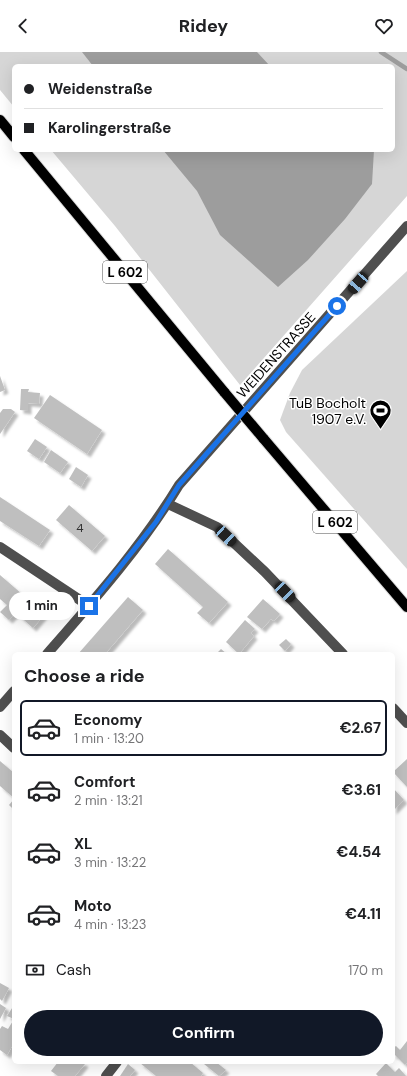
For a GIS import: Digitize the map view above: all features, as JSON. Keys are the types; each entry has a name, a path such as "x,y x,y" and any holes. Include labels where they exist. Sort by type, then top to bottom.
{"main road":[{"path":"0,120 12,135"},
{"name":"L 602","path":"26,152 225,394 407,606"}],"street":[{"name":"WEIDENSTRASSE","path":"49,652 131,555 168,504 179,485 407,226"},
{"path":"168,504 217,527 265,572 341,652"},
{"path":"0,547 89,606"},
{"path":"0,708 12,693"},
{"path":"395,710 407,723"},
{"path":"0,736 12,746"},
{"path":"106,1076 115,1064"}],"shaded area":[{"path":"0,52 407,52 407,196 240,385 115,226 53,152 395,152 395,64 12,64 12,105 0,90"},
{"path":"82,52 257,52 268,64 91,64"},
{"path":"165,152 374,152 372,184 345,219 308,260 278,287 220,235 197,191"},
{"path":"407,271 407,569 286,432 280,420 290,393 302,370"}],"building":[{"path":"0,376 5,390 0,392"},
{"path":"21,389 29,389 28,392 40,393 39,404 28,403 28,411 20,410"},
{"path":"50,395 102,430 87,454 34,418"},
{"path":"3,409 11,409 15,412 0,434 0,413"},
{"path":"35,439 47,447 39,459 27,451"},
{"path":"51,450 68,462 60,473 44,462"},
{"path":"76,467 88,475 81,487 69,479"},
{"path":"0,497 50,530 39,546 0,521"},
{"path":"69,505 105,536 92,551 56,520"},
{"path":"168,549 228,602 209,623 197,613 203,607 155,564"},
{"path":"0,575 45,614 33,628 16,613 9,620 0,612 7,605 0,599"},
{"path":"128,597 143,610 107,652 80,652"},
{"path":"263,599 280,614 274,621 271,619 262,629 247,617"},
{"path":"245,620 255,629 251,633 254,636 241,652 237,652 226,642"},
{"path":"286,639 291,644 285,651 279,645"},
{"path":"407,759 407,787 395,774 395,770"},
{"path":"0,761 12,771 12,796 0,786"},
{"path":"395,790 404,800 395,809"},
{"path":"0,983 9,988 2,1001 0,999"},
{"path":"0,1004 6,1008 0,1019"},
{"path":"12,1008 12,1018 7,1016"},
{"path":"12,1022 12,1046 7,1055 0,1050 0,1029 2,1026 8,1029"},
{"path":"407,1041 407,1063 405,1065 395,1055 395,1047 400,1050"},
{"path":"56,1064 85,1064 75,1076 58,1076 51,1071"},
{"path":"128,1064 135,1070 130,1076 120,1076"},
{"path":"141,1064 192,1064 203,1073 201,1076 156,1076"},
{"path":"204,1064 218,1064 226,1070 219,1076"},
{"path":"385,1064 387,1064 395,1072 399,1068 406,1076 378,1076 376,1074"}],"waterway":[{"path":"381,52 407,69"}],"place":[{"name":"TuB Bocholt 1907 e.V.","path":"381,430"}],"route":[{"path":"89,606 156,522 179,485 337,306"}]}
